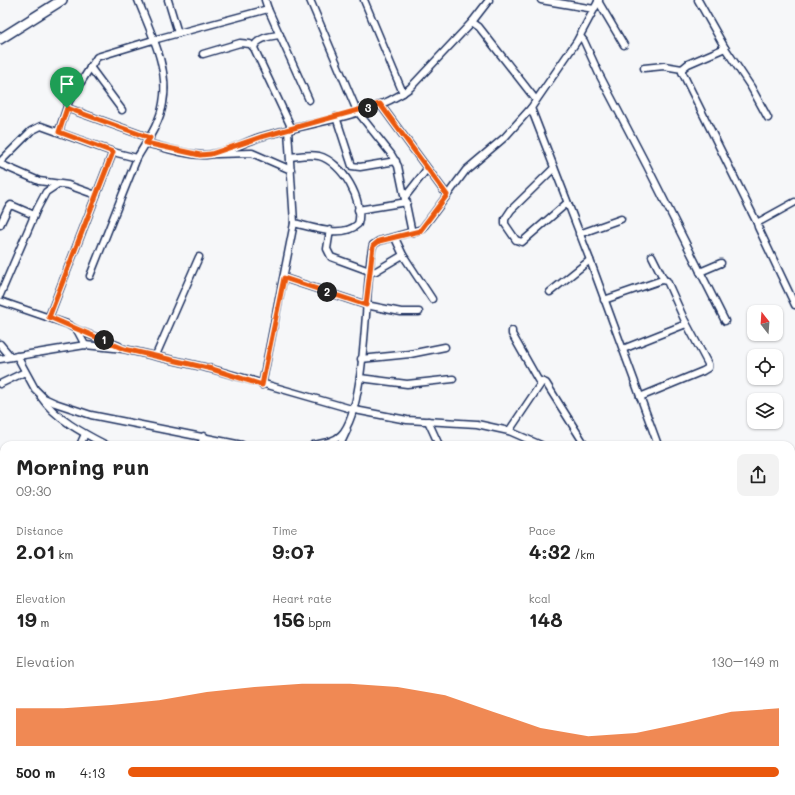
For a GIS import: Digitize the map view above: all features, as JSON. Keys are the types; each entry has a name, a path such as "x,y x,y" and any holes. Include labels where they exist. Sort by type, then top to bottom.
{"highway":[{"path":"0,39 62,0"}],"street":[{"path":"90,276 137,158 148,140 160,114 165,92 161,66 138,0"},
{"path":"168,0 178,33"},
{"path":"265,0 309,100"},
{"path":"310,0 357,112 396,161 406,199 412,233"},
{"path":"364,0 403,93"},
{"path":"210,155 261,137 357,112 380,104 403,93 472,22 489,0"},
{"path":"541,0 594,9"},
{"path":"698,0 725,48 751,87 768,118"},
{"path":"342,441 355,410 360,378 373,246 379,241 395,238 422,229 466,170 505,137 531,108 580,36 599,1 624,45"},
{"path":"59,132 69,101 90,67 99,56 268,9"},
{"path":"472,22 479,26 536,100"},
{"path":"254,48 256,43 260,40 280,34"},
{"path":"580,36 584,41 599,74 725,321"},
{"path":"203,54 240,43 248,43 254,48 290,129 294,223 262,385"},
{"path":"644,68 664,66 682,68 725,48"},
{"path":"90,67 122,110"},
{"path":"682,68 687,83 757,223 795,305"},
{"path":"380,104 447,195"},
{"path":"67,108 148,140 200,155 252,153 291,170"},
{"path":"531,108 590,260 656,441"},
{"path":"336,117 352,166 360,168 396,161"},
{"path":"96,195 42,181 0,163 35,128 44,126 113,152 137,158"},
{"path":"49,317 113,152"},
{"path":"291,157 315,155 331,162 350,181 358,210 358,221 355,227 330,230 294,223"},
{"path":"554,168 511,210 505,219 505,224 520,242 525,240 567,203"},
{"path":"358,210 406,199 427,169"},
{"path":"42,181 46,192"},
{"path":"0,295 34,215 46,192 58,184"},
{"path":"757,223 795,202"},
{"path":"0,225 11,205 34,215"},
{"path":"579,234 621,219"},
{"path":"330,230 327,249 331,257 370,271 376,272 403,256"},
{"path":"395,238 403,256 432,299"},
{"path":"640,397 703,372 708,368 686,324 669,284 664,280 652,256"},
{"path":"156,355 199,257"},
{"path":"550,292 590,260"},
{"path":"700,272 721,263"},
{"path":"284,278 366,305 401,312 419,312"},
{"path":"604,300 664,280"},
{"path":"262,385 279,289"},
{"path":"0,301 63,322 77,330 124,349"},
{"path":"623,349 686,324"},
{"path":"77,330 85,345"},
{"path":"512,331 512,334 538,380 546,382 583,441"},
{"path":"0,344 14,356 48,408 85,434 98,441"},
{"path":"0,359 85,345 124,349 156,355 212,369 262,385 387,418 477,424 509,431 533,441"},
{"path":"361,359 410,354 445,347"},
{"path":"0,384 25,372"},
{"path":"360,378 407,384 453,379"},
{"path":"509,431 542,382"},
{"path":"35,389 44,398 91,415 225,441"},
{"path":"428,421 436,441"},
{"path":"331,441 335,440 349,426"},
{"path":"82,441 85,434"},
{"path":"202,441 204,436"}],"route":[{"path":"380,104 447,195 420,231 379,241 373,246 366,305 284,278 262,385 212,369 156,355 124,349 49,317 113,152 59,132 67,108 150,138 146,143 206,155 261,137 357,112 380,104"}]}
